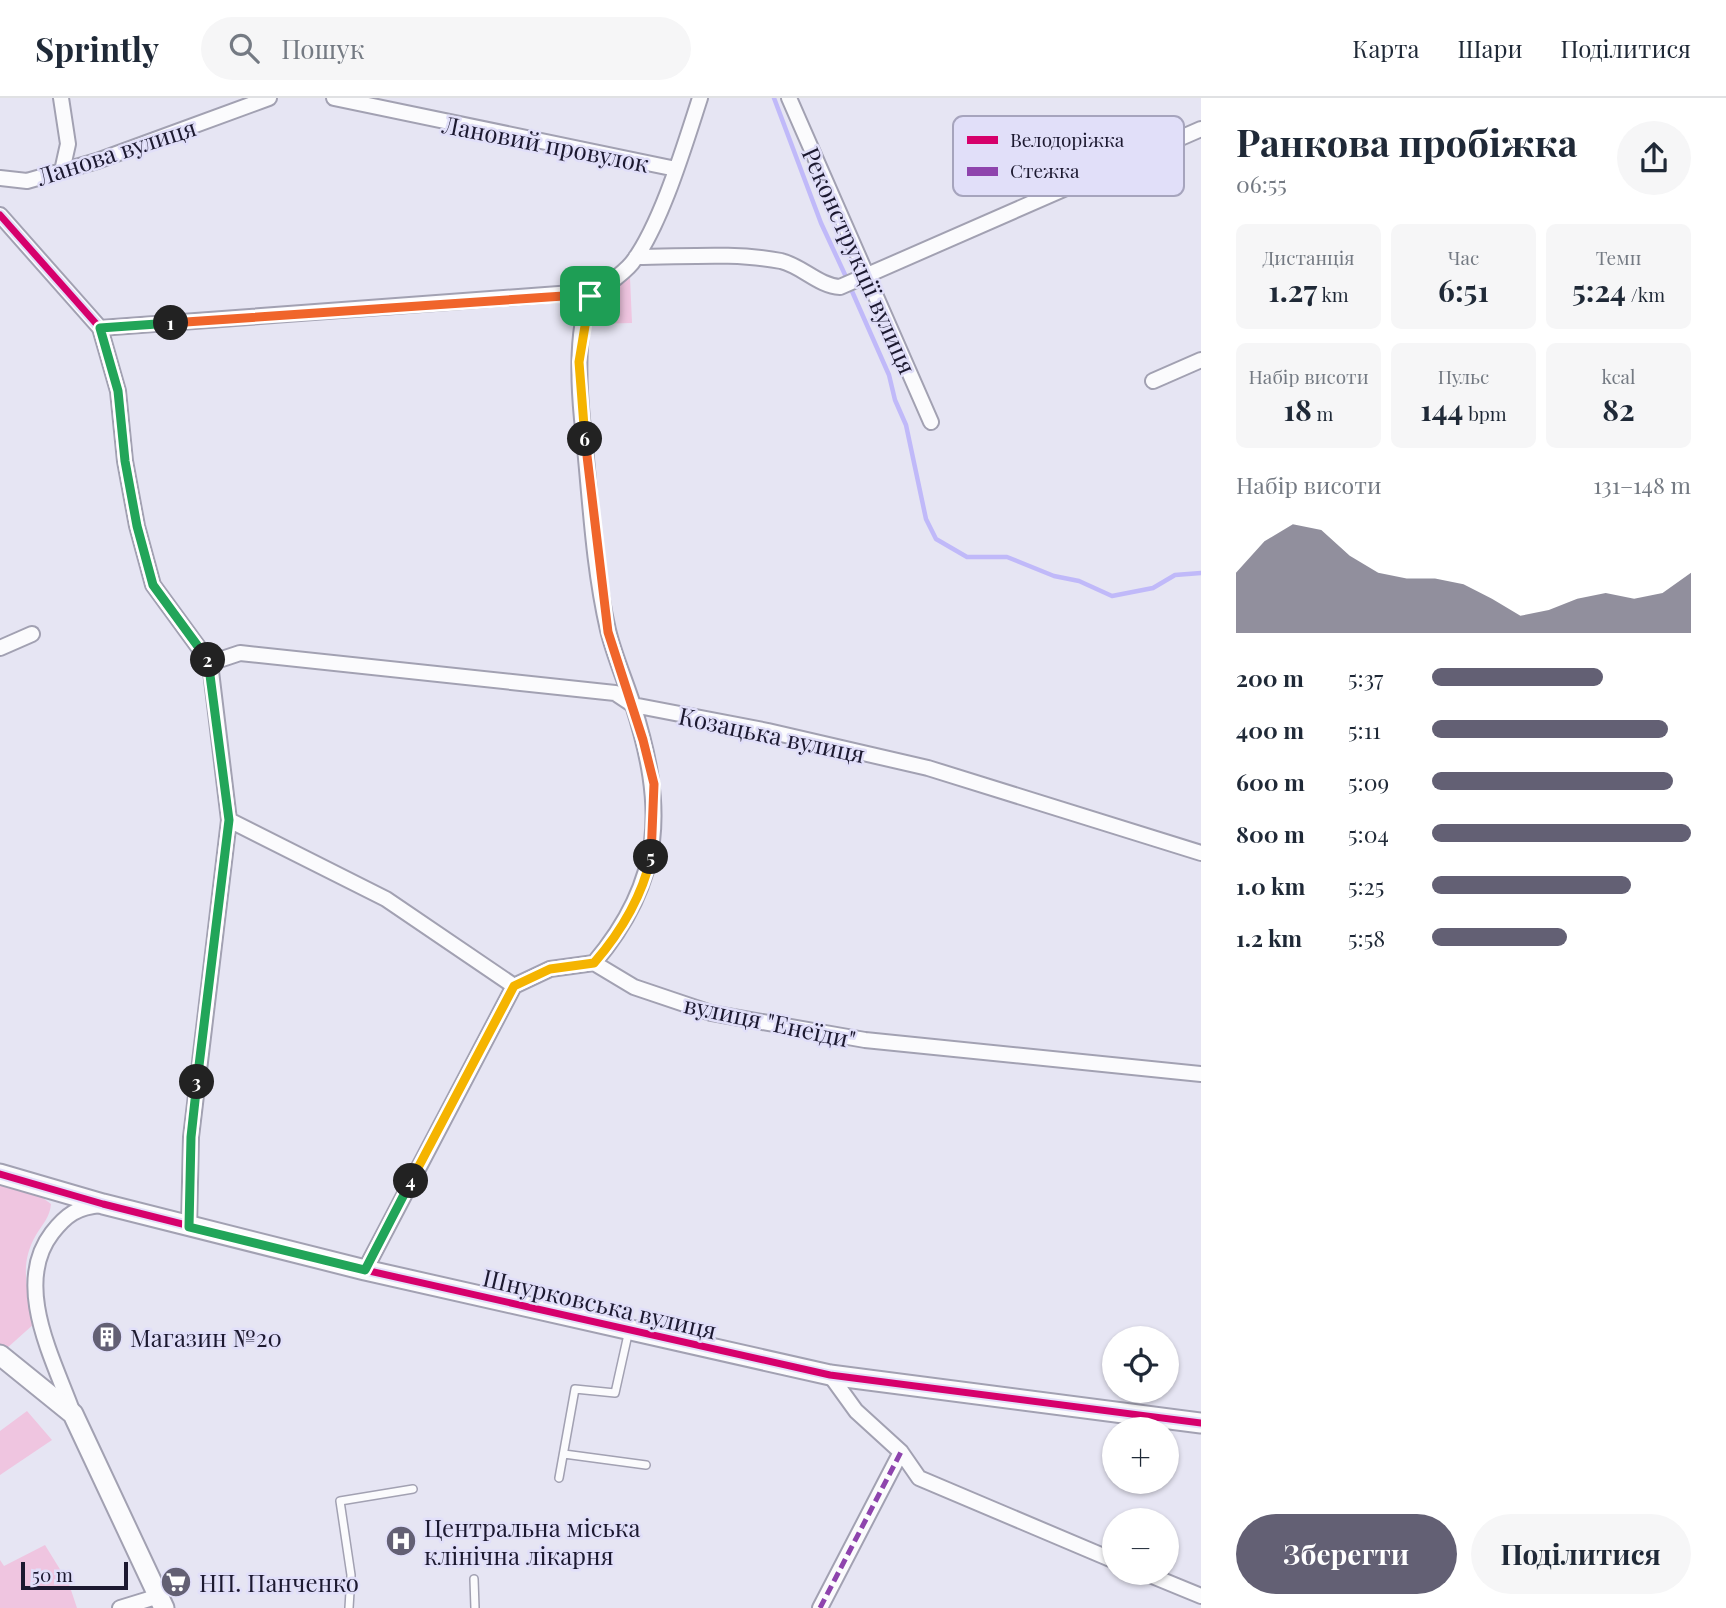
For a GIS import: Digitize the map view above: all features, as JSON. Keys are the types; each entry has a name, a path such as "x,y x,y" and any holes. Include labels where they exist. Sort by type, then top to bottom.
{"street":[{"path":"61,98 68,144 62,171"},
{"name":"Ланова вулиця","path":"0,178 27,181 62,171 270,98"},
{"name":"Лановий провулок","path":"334,98 676,169"},
{"path":"100,328 593,294 615,278 636,257 676,169 700,98"},
{"name":"Реконструкції вулиця","path":"789,98 931,422"},
{"path":"1184,136 1201,129"},
{"path":"636,257 740,257 782,261 799,267 832,286 840,287 866,273 1045,196"},
{"path":"0,215 100,328 118,391 127,474 153,585 210,663 229,820 191,1137 189,1227"},
{"path":"365,1270 514,986 550,969 594,963 622,925 650,860 654,784 633,705 608,632 601,593 582,411 581,341 593,294"},
{"path":"1153,381 1201,360"},
{"path":"0,648 32,634"},
{"name":"Козацька вулиця","path":"210,663 240,653 615,693 633,705 768,731 928,768 1201,853"},
{"path":"229,820 386,899 514,986"},
{"name":"вулиця \"Енеїди\"","path":"594,963 634,987 711,1013 737,1018 865,1040 1201,1074"},
{"name":"Шнурковська вулиця","path":"0,1174 103,1205 365,1270 830,1375 1201,1423"},
{"path":"103,1205 79,1208 62,1220 45,1242 36,1269 34,1296 73,1414 162,1602 120,1608"},
{"path":"0,1355 73,1414"},
{"path":"830,1375 856,1411 901,1452 919,1478 1102,1555"},
{"path":"821,1608 901,1452"},
{"path":"1174,1585 1201,1596"}],"lane":[{"path":"559,1478 575,1389 615,1393 629,1329"},
{"path":"564,1454 646,1465"},
{"path":"349,1608 351,1575 340,1500 413,1489"},
{"path":"474,1579 475,1608"}],"shaded area":[{"path":"624,277 630,277 632,323 590,324 599,298"},
{"path":"0,1184 39,1195 51,1204 27,1257 27,1289 35,1323 6,1349 0,1344"},
{"path":"27,1411 52,1440 0,1475 0,1431"},
{"path":"45,1545 69,1584 77,1608 0,1608 0,1560 4,1566"}],"waterway":[{"path":"774,98 821,223 847,279"},
{"path":"851,289 889,375 895,400 906,425 926,519 936,539 967,557 1007,557 1054,576 1079,581 1112,596 1153,588 1175,575 1201,573"}],"marked path":[{"path":"820,1608 901,1452"}],"cycle path":[{"path":"0,215 100,328 118,391 125,461 137,526 153,585 210,663 229,820 191,1137 189,1227"},
{"path":"0,1174 103,1204 365,1270 830,1375 1201,1423"}],"place":[{"name":"Магазин №20","path":"107,1337"},
{"name":"Центральна міська клінічна лікарня","path":"401,1541"},
{"name":"НП. Панченко","path":"176,1582"}],"route":[{"path":"593,294 590,296 579,362 601,593 608,632 633,705 654,784 650,860 639,892 610,944 594,963 550,969 514,986 365,1270 189,1227 191,1137 229,820 210,663 153,585 137,526 125,461 118,391 100,328 593,294"}]}
